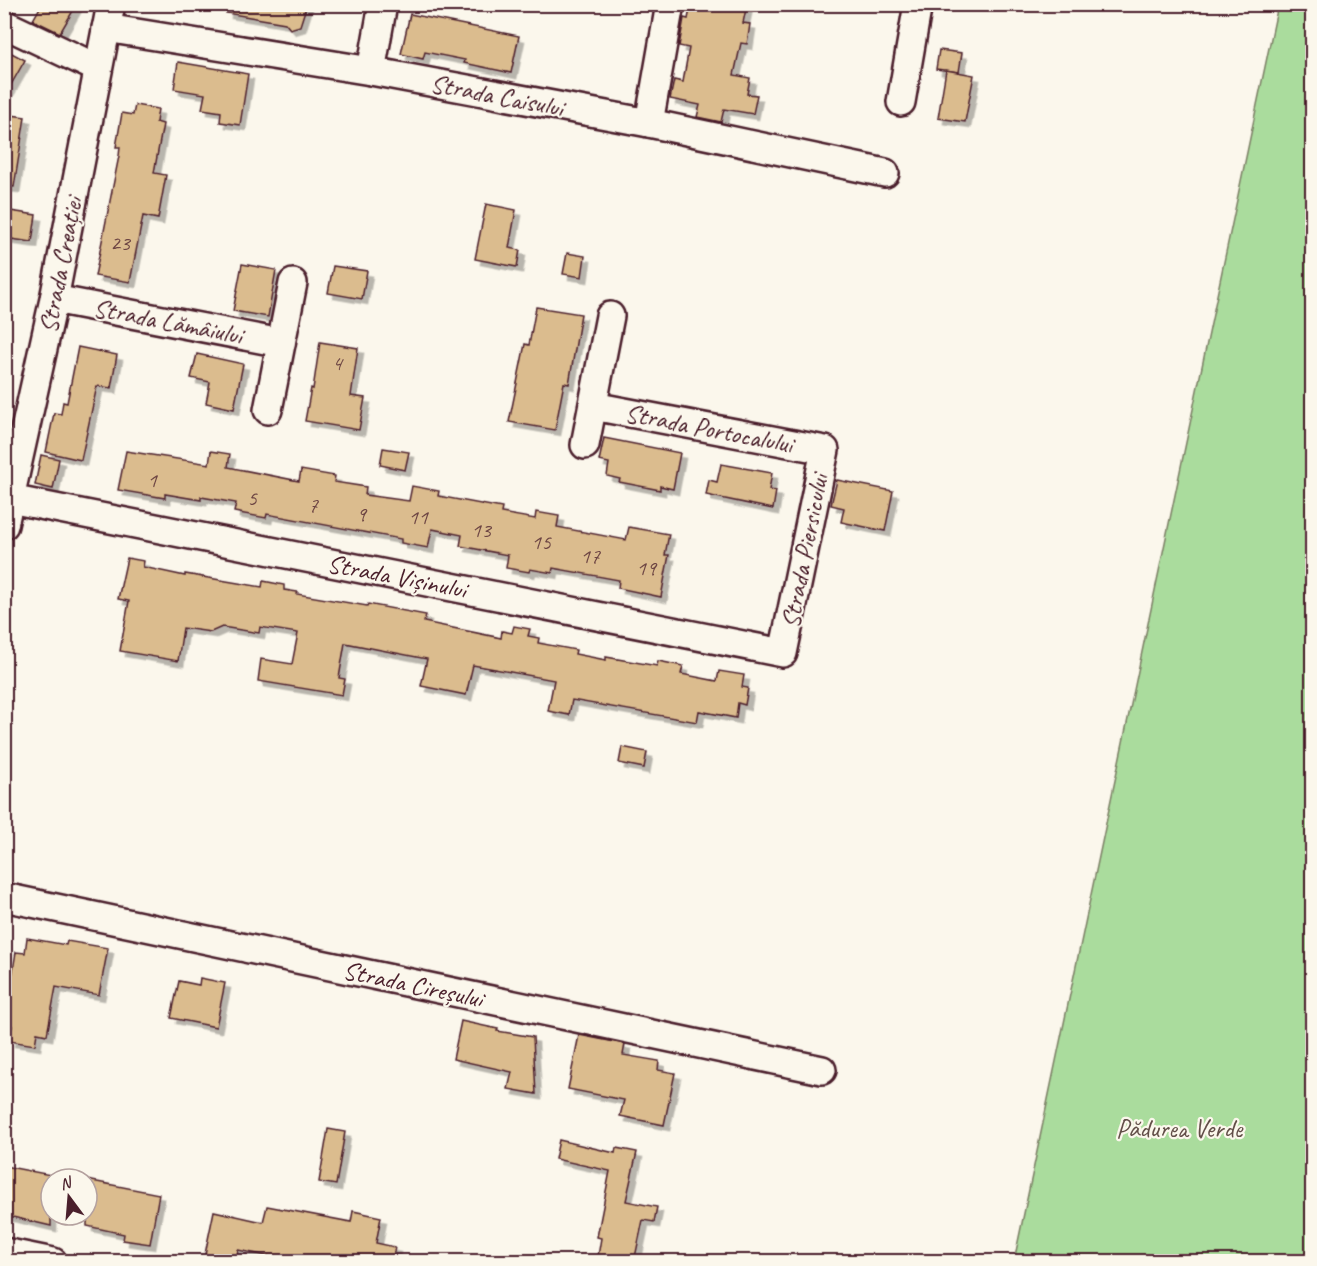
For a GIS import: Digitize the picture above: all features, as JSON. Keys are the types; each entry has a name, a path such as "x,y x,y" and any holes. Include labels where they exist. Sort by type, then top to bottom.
{"street":[{"path":"370,71 383,4"},
{"path":"649,123 670,4"},
{"path":"901,102 918,4"},
{"name":"Strada Caisului","path":"108,16 370,71 649,123 885,173"},
{"name":"Strada Creației","path":"4,525 54,299 108,16"},
{"path":"4,24 97,68"},
{"path":"268,410 293,283"},
{"name":"Strada Lămâiului","path":"54,299 281,343"},
{"name":"Strada Portocalului","path":"585,446 610,316"},
{"name":"Strada Portocalului","path":"593,406 825,450"},
{"name":"Strada Piersicului","path":"783,653 825,450"},
{"name":"Strada Vișinului","path":"10,499 783,653"},
{"name":"Strada Cireșului","path":"6,906 822,1070"},
{"path":"4,1252 53,1262"}],"green space":[{"name":"Pădurea Verde","path":"1278,5 1312,5 1312,1261 1014,1261"}],"building":[{"path":"42,4 77,4 60,33 33,20"},
{"path":"227,4 307,4 300,26 290,29 285,23 226,13"},
{"path":"691,4 747,4 743,23 750,24 747,44 741,43 734,75 750,78 747,94 757,95 753,114 724,109 721,122 697,117 700,105 670,99 674,80 683,82 689,48 679,46 684,18 688,19"},
{"path":"410,14 519,36 511,73 425,52 423,59 401,54"},
{"path":"4,49 25,60 4,97"},
{"path":"939,50 962,53 959,72 936,69"},
{"path":"178,62 248,74 240,125 220,122 221,112 202,109 205,94 174,89"},
{"path":"946,70 974,75 965,122 938,118"},
{"path":"135,105 158,109 156,122 163,124 154,173 166,175 158,219 143,216 130,282 95,276 119,156 120,147 116,147 122,113 133,115"},
{"path":"4,114 25,117 14,187 4,186"},
{"path":"486,204 516,210 509,248 520,250 517,267 475,259"},
{"path":"4,210 36,215 32,242 4,238"},
{"path":"567,253 585,256 582,277 563,274"},
{"path":"242,264 276,270 268,317 233,311"},
{"path":"333,266 367,271 362,299 328,293"},
{"path":"536,307 581,314 569,384 564,383 555,430 509,422 525,344 529,345"},
{"path":"320,342 358,348 351,396 365,398 359,430 305,421 311,388 313,389"},
{"path":"78,347 117,355 111,388 97,386 81,460 46,452 54,413 61,414 63,402 67,403"},
{"path":"197,354 243,364 234,409 206,403 210,382 191,378"},
{"path":"604,438 680,453 673,489 660,486 660,490 619,482 620,479 607,476 609,463 599,461"},
{"path":"383,448 409,452 405,470 380,465"},
{"path":"126,451 209,464 211,451 230,454 228,467 299,481 301,470 335,476 334,482 366,487 365,495 409,501 412,486 439,491 438,496 502,508 501,513 535,519 536,512 559,516 557,527 626,540 629,527 669,534 665,555 669,555 661,597 618,588 619,580 553,568 552,573 506,568 508,555 460,546 462,535 432,529 428,548 401,543 401,539 267,514 266,518 234,512 236,503 165,494 165,498 118,490"},
{"path":"41,455 59,459 53,489 35,485"},
{"path":"721,464 772,473 769,490 776,491 773,509 706,495 709,480 717,482"},
{"path":"837,480 893,491 885,531 841,522 844,508 831,505"},
{"path":"127,558 144,561 143,567 185,576 185,574 262,587 263,581 284,585 284,590 298,592 297,594 426,615 424,622 501,638 502,631 512,633 514,626 530,629 528,636 539,638 538,643 576,650 575,654 606,660 606,657 657,666 658,661 683,666 681,674 717,681 719,671 744,675 742,687 748,688 745,705 738,703 736,718 699,711 697,722 572,700 569,715 548,711 554,680 473,665 466,695 421,686 427,659 345,643 339,678 345,679 342,695 258,681 261,659 292,664 298,633 260,627 259,633 222,627 211,632 183,628 178,661 120,651 129,601 118,599"},
{"path":"622,747 647,752 644,768 619,763"},
{"path":"27,938 66,945 67,941 108,948 99,995 56,987 47,1035 37,1033 35,1045 9,1041 12,1026 4,1025 16,952 25,953"},
{"path":"200,978 225,983 216,1027 171,1018 179,981 199,985"},
{"path":"461,1021 498,1029 497,1031 533,1037 536,1094 508,1089 512,1072 453,1059"},
{"path":"579,1035 625,1044 623,1055 659,1061 658,1070 675,1073 664,1125 620,1116 624,1100 568,1089"},
{"path":"328,1129 345,1132 336,1185 319,1182"},
{"path":"559,1140 615,1153 616,1148 637,1152 626,1201 657,1207 654,1222 643,1220 634,1262 597,1262 601,1238 597,1237 610,1171 555,1159"},
{"path":"4,1166 39,1173 39,1223 4,1215"},
{"path":"99,1182 159,1194 150,1244 123,1240 124,1234 92,1227 99,1227"},
{"path":"267,1206 351,1222 353,1211 381,1217 376,1243 395,1247 392,1262 296,1262 238,1250 236,1261 205,1254 214,1211 263,1222"}]}
